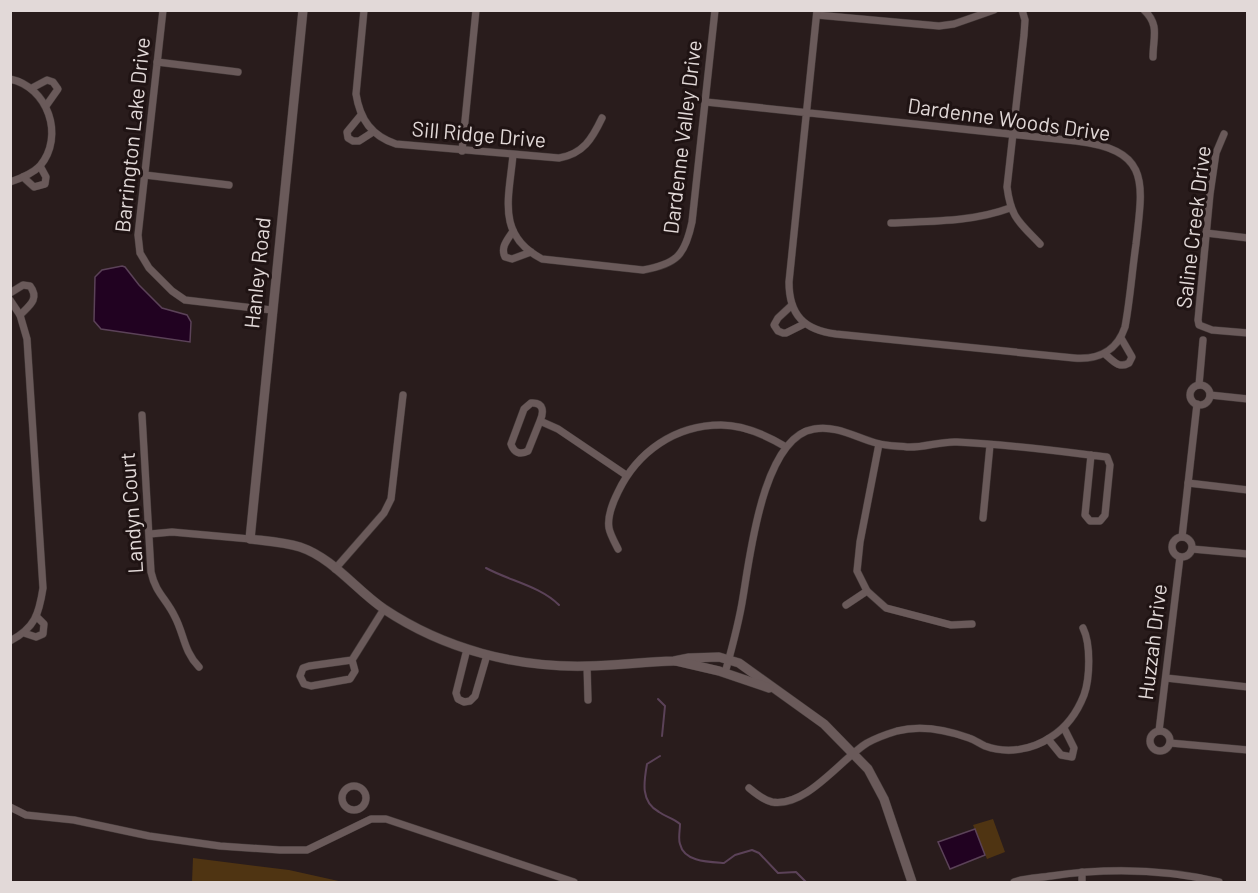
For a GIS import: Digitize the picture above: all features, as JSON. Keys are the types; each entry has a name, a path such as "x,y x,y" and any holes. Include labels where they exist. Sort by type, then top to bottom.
{"street":[{"name":"Barrington Lake Drive","path":"163,10 138,236 140,253 149,268 172,291 185,300 272,310"},
{"name":"Hanley Road","path":"250,539 303,10"},
{"path":"361,115 347,132 348,138 353,141 359,141 373,132 361,115 356,94 364,10"},
{"path":"462,151 476,10"},
{"name":"Dardenne Valley Drive","path":"513,155 508,220 513,231 504,246 503,252 506,257 512,259 531,252 542,259 643,270 672,261 687,244 692,222 715,10"},
{"path":"804,324 792,305 789,282 817,13 939,26 954,24 994,10"},
{"path":"1022,10 1024,27 1007,187 1010,208 1019,222 1040,244"},
{"path":"1144,10 1155,26 1153,57"},
{"path":"157,62 238,72"},
{"path":"10,79 32,88 46,106 51,120 52,134 40,166 10,182"},
{"path":"32,88 47,80 56,86 58,90 46,106"},
{"name":"Dardenne Woods Drive","path":"706,102 1091,143 1110,148 1122,155 1137,173 1141,197 1127,317 1121,339 1132,357 1129,363 1118,365 1105,354 1083,359 822,333 804,324 783,333 774,325 792,305"},
{"name":"Sill Ridge Drive","path":"373,132 396,144 552,158 573,154 591,140 602,118"},
{"name":"Saline Creek Drive","path":"1224,134 1216,153 1206,233 1199,325 1212,330 1248,333"},
{"path":"23,177 34,187 45,184 46,177 40,166"},
{"path":"144,175 230,185"},
{"path":"891,223 963,220 994,214 1010,208"},
{"path":"513,231 531,252"},
{"path":"1206,233 1248,238"},
{"path":"10,293 23,285 30,286 34,291 35,298 32,304 20,315"},
{"path":"10,300 20,315 27,339 43,588 37,617 24,633 10,640"},
{"path":"1105,354 1121,339"},
{"name":"Huzzah Drive","path":"1192,549 1188,555 1180,557 1175,554 1172,546 1176,539 1182,537 1197,404 1192,401 1191,392 1193,387 1199,385 1203,340"},
{"path":"1197,404 1206,403 1210,395 1208,388 1199,385"},
{"path":"335,569 384,513 391,499 403,395"},
{"path":"1210,395 1248,399"},
{"path":"531,403 540,405 543,409 540,421 528,451 520,454 516,452 512,444 513,438 524,409 531,403"},
{"name":"Landyn Court","path":"142,415 151,572 154,585 174,615 188,653 199,667"},
{"path":"540,421 558,429 626,475"},
{"path":"618,549 609,528 609,517 614,500 626,475 648,451 664,440 691,428 733,426 750,429 786,447"},
{"path":"725,673 743,599 754,528 769,482 786,447 810,429 833,428 879,444 910,447 955,442 990,445 1091,455 1107,457 1110,465 1105,515 1100,521 1090,521 1085,514 1091,455"},
{"path":"879,444 860,542 857,571 867,591 886,608 951,625 972,624"},
{"path":"983,518 990,445"},
{"path":"1188,483 1248,490"},
{"path":"150,534 179,532 300,547 318,556 384,609 430,635 467,650 487,655 543,664 587,666 709,657 739,663 824,724 868,769 884,799 912,882"},
{"path":"1182,537 1190,540 1192,549 1248,554"},
{"name":"Huzzah Drive","path":"1160,731 1180,557"},
{"path":"846,605 867,591"},
{"path":"352,660 309,666 303,668 300,676 304,684 311,686 350,679 355,671 352,660 384,609"},
{"path":"24,633 36,637 43,634 44,624 37,617"},
{"path":"749,788 771,802 793,800 815,786 866,744 883,736 909,729 936,729 969,738 986,746 1016,750 1048,740 1064,728 1080,707 1085,691 1089,655 1083,628"},
{"path":"467,650 456,693 458,699 464,702 470,701 475,696 487,655"},
{"path":"674,661 725,673 774,689"},
{"path":"587,666 588,700"},
{"path":"1166,678 1248,687"},
{"path":"1048,740 1061,755 1072,757 1073,742 1064,728"},
{"path":"1160,731 1167,735 1170,743 1162,751 1152,748 1150,737 1160,731"},
{"path":"1170,743 1248,750"},
{"path":"10,807 26,815 74,820 149,836 220,846 280,850 307,850 362,822 370,819 386,819 574,882"},
{"path":"358,809 362,822"},
{"path":"905,882 908,868"},
{"path":"1014,882 1082,872 1114,870 1219,882"},
{"path":"1082,872 1082,882"}],"shaded area":[{"path":"122,266 162,308 187,315 191,322 190,342 101,329 94,321 95,277 102,270"},
{"path":"993,819 1005,852 987,859 973,825"},
{"path":"975,829 985,855 950,869 938,842"},
{"path":"193,858 289,870 343,882 192,882"}],"waterway":[{"path":"486,568 534,588 559,605"},
{"path":"658,699 665,706 662,736"},
{"path":"660,756 647,764 644,784 646,797 653,808 680,824 679,842 686,854 698,860 724,863 735,855 752,850 759,853 778,873 796,872 806,882"}]}
